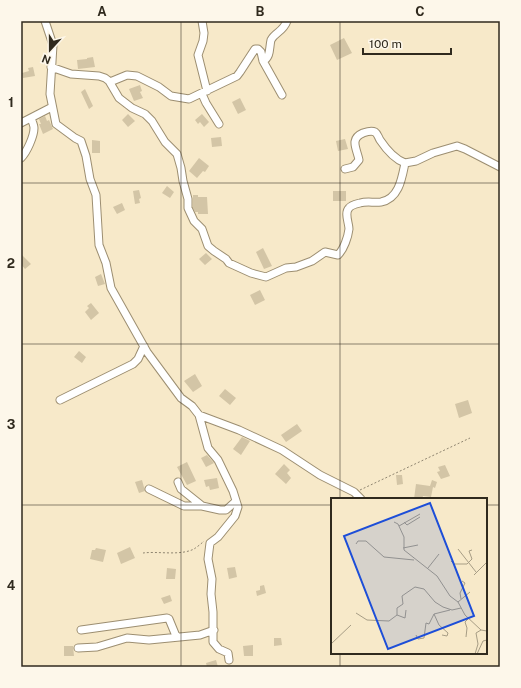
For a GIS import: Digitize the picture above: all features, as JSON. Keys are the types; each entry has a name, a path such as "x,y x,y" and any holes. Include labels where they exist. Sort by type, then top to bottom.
{"street":[{"path":"45,21 53,45 50,94 56,124 81,141 86,156 90,179 96,195 99,245 106,263 111,288 144,346 181,398 192,406 198,415 208,448 218,460 233,491 238,507 235,516 218,537 210,543 208,559 212,579 211,594 214,630 213,642 219,649 228,653 229,660"},
{"path":"202,21 204,33 198,55 204,92 206,103 219,124"},
{"path":"263,61 268,57 272,39 284,29 287,21"},
{"path":"110,82 127,75 137,76 159,87 171,96 189,99 237,76 254,49 258,49 282,96"},
{"path":"51,67 71,74 99,76 110,82 119,98 132,108 145,114 158,130 165,142 177,154 191,215 194,221 202,229 208,246 226,259 229,263 261,276 266,277 286,268 304,264 312,261 325,252 338,255 341,252 349,230 346,213 348,209 364,202 380,202 391,199 397,191 405,163"},
{"path":"21,123 52,107"},
{"path":"21,158 28,149 34,129 31,118"},
{"path":"345,169 353,167 359,160 354,142 355,139 358,136 373,131 377,133 390,153 405,163 416,161 432,153 457,146 500,167"},
{"path":"60,400 133,364 138,359 144,346"},
{"path":"198,415 239,430 282,450 320,475 354,492 360,498"},
{"path":"178,482 181,489 202,506"},
{"path":"148,489 184,506 202,506 226,510 236,501"},
{"path":"81,630 166,618 169,620 176,636"},
{"path":"78,648 97,647 127,638 144,640 200,635 214,630"}],"path":[{"path":"354,492 470,438"},
{"path":"143,553 155,551 185,552 195,549 206,540"}],"building":[{"path":"344,38 352,53 337,60 330,45"},
{"path":"93,57 95,67 78,69 77,60"},
{"path":"33,67 35,76 23,78 22,73 29,71 28,68"},
{"path":"140,85 142,91 140,92 143,98 134,101 129,89"},
{"path":"85,89 93,106 89,109 81,92"},
{"path":"240,98 246,110 238,114 232,102"},
{"path":"128,114 135,121 128,127 122,120"},
{"path":"202,114 209,122 204,127 200,122 198,124 195,120"},
{"path":"45,116 47,121 49,120 53,129 43,134 39,124 41,124 39,119"},
{"path":"221,137 222,146 212,147 211,138"},
{"path":"345,139 348,149 338,151 336,141"},
{"path":"92,140 100,141 100,153 92,153"},
{"path":"199,158 209,166 205,172 203,171 197,178 189,171"},
{"path":"167,186 174,192 170,198 162,193"},
{"path":"139,190 141,198 139,199 140,203 135,204 133,191"},
{"path":"333,191 346,191 346,201 333,201"},
{"path":"193,195 198,195 198,197 207,197 208,214 198,214 198,212 195,212 193,208"},
{"path":"122,203 125,210 117,214 113,207"},
{"path":"263,248 272,266 264,269 256,252"},
{"path":"206,253 212,259 205,265 199,259"},
{"path":"21,254 31,264 25,269 21,264"},
{"path":"101,274 105,284 98,286 95,277"},
{"path":"260,290 265,300 255,305 250,295"},
{"path":"91,303 99,313 91,320 85,312 89,308 87,306"},
{"path":"79,351 86,357 82,363 74,357"},
{"path":"195,374 202,386 193,392 184,381"},
{"path":"225,389 236,398 230,405 219,396"},
{"path":"468,400 472,413 459,418 455,404"},
{"path":"297,424 302,431 286,442 281,435"},
{"path":"242,437 250,441 241,455 233,449"},
{"path":"207,455 214,463 206,467 201,458"},
{"path":"187,462 196,481 187,485 177,467"},
{"path":"284,464 290,470 287,473 291,478 286,484 275,474"},
{"path":"445,465 450,476 441,479 437,472 440,471 438,467"},
{"path":"396,475 402,475 403,484 397,485"},
{"path":"217,478 219,488 210,490 209,486 206,487 204,480"},
{"path":"142,480 145,491 139,493 135,482"},
{"path":"432,480 437,482 435,488 433,487 431,497 423,496 422,498 414,498 416,484 430,486"},
{"path":"130,547 135,558 121,564 117,553"},
{"path":"96,548 106,550 103,562 90,559 92,550 95,550"},
{"path":"235,567 237,577 229,579 227,568"},
{"path":"167,568 176,569 175,579 166,579"},
{"path":"264,585 266,593 257,596 256,591 260,590 260,586"},
{"path":"170,595 172,601 164,604 161,598"},
{"path":"274,638 281,638 282,645 274,646"},
{"path":"253,645 253,656 244,656 243,646"},
{"path":"64,646 73,646 74,656 64,656"},
{"path":"216,660 218,667 207,667 206,663"}]}
